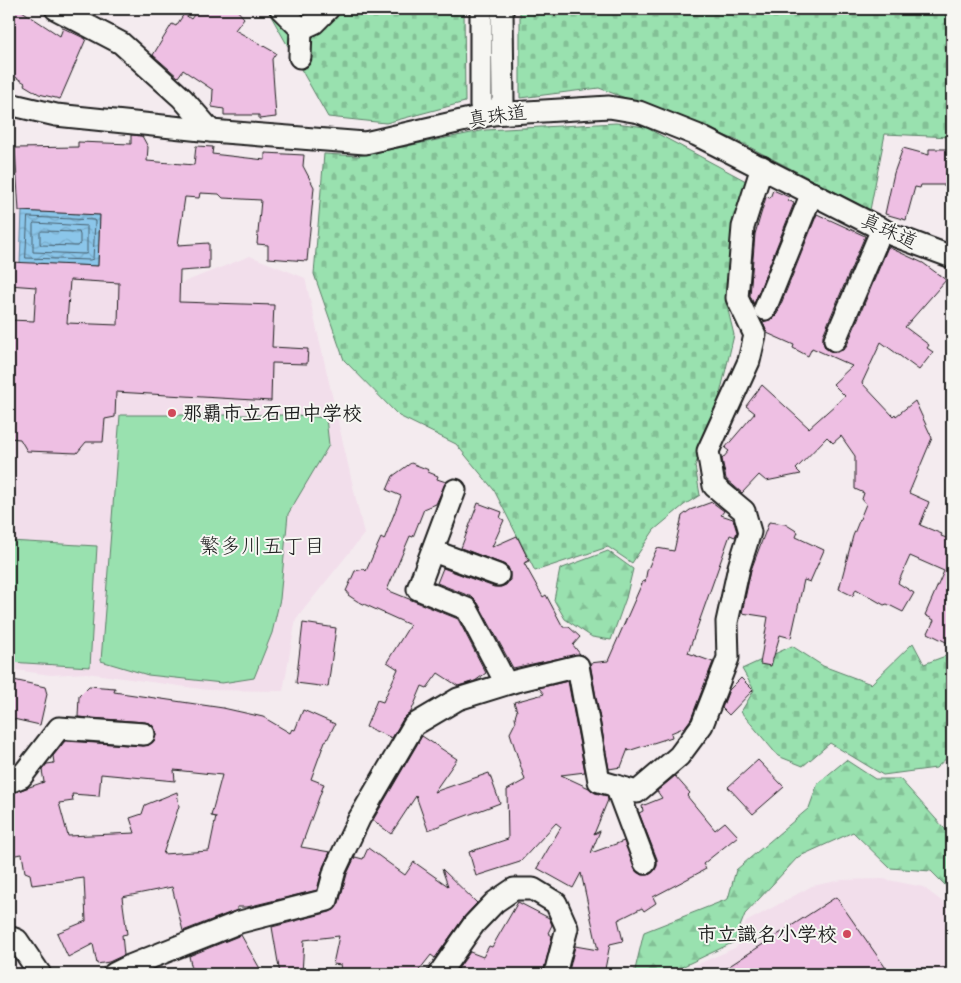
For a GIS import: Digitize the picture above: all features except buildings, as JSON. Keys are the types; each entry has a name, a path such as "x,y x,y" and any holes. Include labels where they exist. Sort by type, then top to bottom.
{"street":[{"path":"56,9 121,43 182,98 211,131"},
{"path":"281,9 301,29 300,57"},
{"path":"301,29 314,23 328,9"},
{"path":"481,9 481,105 492,114 503,102 502,9"},
{"name":"真珠道","path":"9,104 56,115 211,131 365,143 492,114 609,107 639,112 697,135 893,235 952,257"},
{"path":"114,974 240,922 327,900 335,870 359,819 414,724 458,699 506,684 578,666 599,781 637,792 679,756 702,725 728,658 727,622 739,567 750,532 744,511 714,486 708,452 749,361 755,335 737,298 743,227 762,167"},
{"path":"764,309 812,193"},
{"path":"835,340 882,229"},
{"path":"455,490 418,589 467,609 506,684"},
{"path":"432,551 498,576"},
{"path":"9,782 21,777 59,728 144,734"},
{"path":"616,786 645,863"},
{"path":"439,974 474,924 495,902 514,889 533,889 556,903 567,928 555,974"},
{"path":"9,938 18,940 40,974"}],"shaded area":[{"name":"那覇市立石田中学校","path":"11,184 15,201 67,191 120,187 119,291 153,282 179,284 250,256 305,278 364,534 296,619 283,691 208,690 87,673 51,675 9,669 9,185"},
{"name":"市立識名小学校","path":"883,879 923,887 952,909 952,974 676,974 737,947 746,922 812,886 842,880"}],"green space":[{"path":"267,9 464,9 465,102 386,123 328,117"},
{"path":"520,9 952,9 952,137 885,134 870,210 736,140 599,88 520,98"},
{"path":"616,123 645,127 746,181 734,234 728,310 734,335 715,415 695,466 700,495 684,505 654,530 632,563 608,547 535,571 494,490 456,444 399,416 344,360 314,274 324,154 358,156 486,130"},
{"path":"120,415 296,415 326,418 329,445 288,514 280,599 272,633 254,678 222,683 148,675 101,661"},
{"path":"9,541 97,546 90,667 9,662"},
{"path":"608,551 633,569 626,598 611,640 592,637 565,619 554,600 560,569"},
{"path":"913,643 924,664 952,655 952,753 936,768 883,775 830,743 803,766 778,756 741,712 754,690 742,669 792,646 823,666 871,684"},
{"path":"846,760 875,779 900,779 952,837 952,892 931,871 890,868 853,832 798,857 745,914 734,942 667,974 634,974 644,932 728,899 736,870 809,808 818,783"}],"water":[{"path":"22,211 100,215 98,266 20,263"}],"place":[{"name":"那覇市立石田中学校","path":"172,413"},
{"name":"市立識名小学校","path":"847,934"}],"district":[{"name":"繁多川五丁目","path":"262,546"}]}
